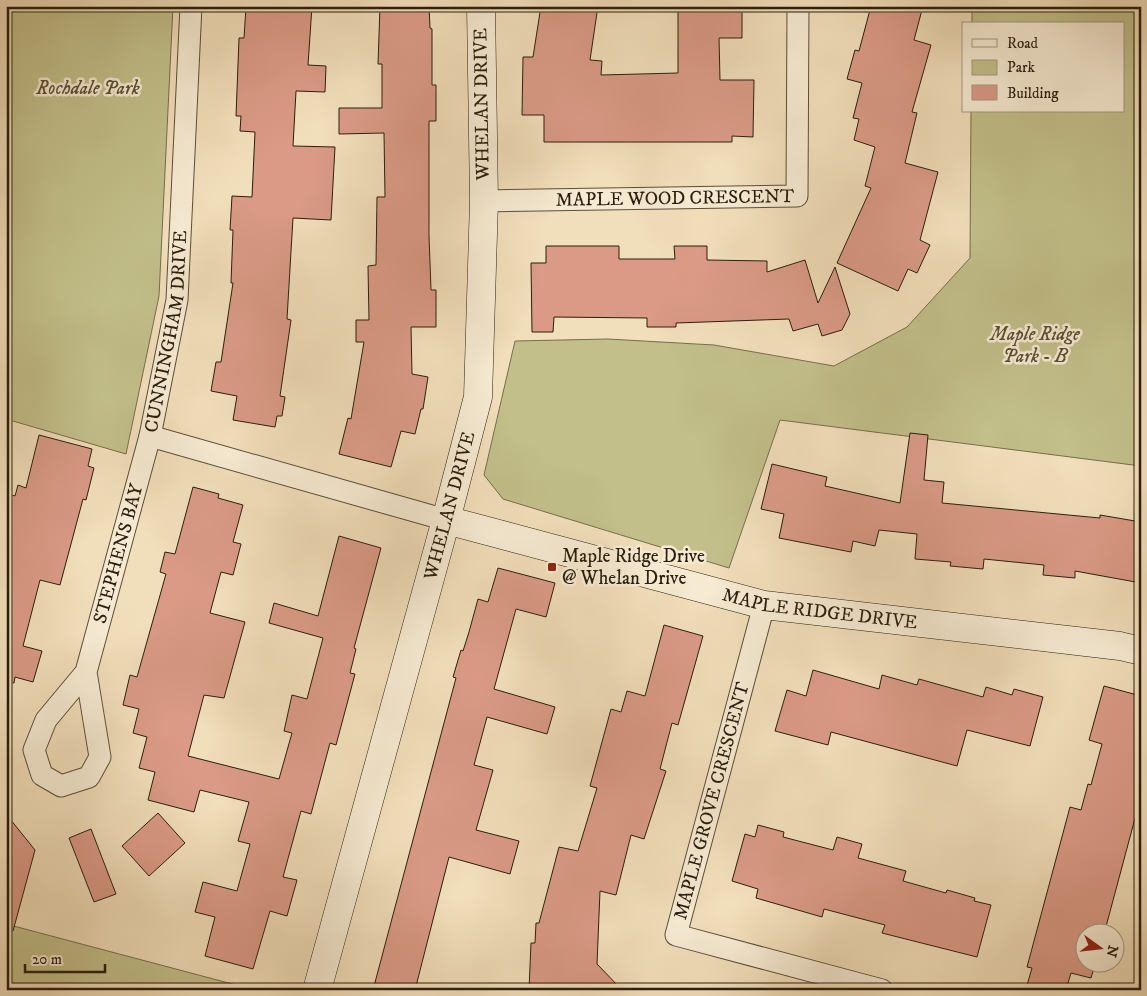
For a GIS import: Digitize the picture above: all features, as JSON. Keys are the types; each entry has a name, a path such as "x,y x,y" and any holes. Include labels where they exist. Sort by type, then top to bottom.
{"street":[{"name":"CUNNINGHAM DRIVE","path":"191,6 176,300 150,436 446,520"},
{"name":"WHELAN DRIVE","path":"316,990 446,520 478,397 484,201 481,6"},
{"name":"MAPLE WOOD CRESCENT","path":"484,201 797,196 798,6"},
{"name":"STEPHENS BAY","path":"86,672 46,720 34,750 42,775 61,786 89,778 100,757 86,672 150,436"},
{"name":"MAPLE RIDGE DRIVE","path":"446,520 764,605 1120,646 1141,651"},
{"name":"MAPLE GROVE CRESCENT","path":"764,605 676,935 882,990"}],"green space":[{"name":"Rochdale Park","path":"6,6 173,6 159,296 126,454 6,419"},
{"name":"Maple Ridge Park - B","path":"972,6 1141,6 1141,466 780,420 729,568 503,499 484,475 515,341 608,339 714,345 834,366 907,327 970,258 971,112 1124,112 1124,22 972,22"},
{"path":"6,924 255,990 6,990"}],"building":[{"path":"273,6 312,6 308,65 326,66 325,92 296,91 293,146 335,147 331,220 293,218 287,319 291,320 280,396 285,397 282,416 277,416 275,427 233,420 237,396 211,391 216,362 221,362 233,283 231,283 233,230 230,230 232,196 252,197 255,132 240,131 241,116 236,116 239,38 244,38 246,7 273,8"},
{"path":"380,6 429,6 430,28 432,29 432,85 436,85 436,121 429,121 429,236 431,290 436,290 436,327 411,327 412,374 428,377 423,409 421,409 415,434 401,431 391,467 339,454 348,418 351,419 364,342 356,342 356,320 369,320 368,266 376,265 377,197 385,197 384,133 339,134 339,108 382,108 382,64 378,64"},
{"path":"541,6 598,6 590,60 602,61 601,75 678,73 678,6 742,6 742,38 719,38 720,80 754,80 753,137 732,136 732,142 544,142 544,115 522,115 523,57 533,57"},
{"path":"871,6 923,6 914,40 931,45 912,112 917,113 905,163 938,172 920,240 930,245 917,273 908,269 898,291 837,263 871,188 865,186 875,147 854,140 859,119 853,118 862,83 847,79 855,50 859,51"},
{"path":"546,246 619,246 619,259 675,259 674,246 707,246 707,260 767,261 767,272 805,260 818,303 835,267 850,314 842,330 822,336 818,324 793,331 789,319 676,323 676,327 647,327 647,318 554,317 553,332 532,332 531,263 546,263"},
{"path":"910,433 928,435 924,480 944,482 942,503 1100,518 1100,515 1141,522 1141,583 1075,571 1075,578 1043,575 1044,565 984,559 983,569 950,566 951,562 915,559 917,534 879,530 875,546 853,541 851,552 779,538 784,514 761,509 772,464 827,477 825,486 900,503"},
{"path":"39,435 92,449 88,466 94,468 86,500 83,499 60,585 40,580 23,646 42,651 33,682 15,677 14,683 6,682 6,493 15,496 18,485 26,488"},
{"path":"193,487 219,494 218,498 243,505 233,542 241,544 233,575 221,572 210,613 245,622 224,698 204,695 188,756 279,779 292,733 284,731 292,695 307,699 323,638 269,623 274,603 318,616 339,536 381,548 354,648 356,649 350,673 355,674 336,745 330,743 311,814 301,811 283,877 297,880 287,916 270,911 253,969 205,956 215,917 195,912 203,882 237,891 250,844 238,841 249,802 200,790 194,812 148,800 155,772 139,768 147,737 133,733 139,709 123,705 130,675 137,677 166,574 160,572 165,552 175,554"},
{"path":"498,568 555,583 546,617 516,609 494,689 555,707 547,734 487,717 474,765 493,770 476,830 519,841 510,874 449,857 415,990 373,990 456,678 453,677 461,650 463,651 478,599 488,602"},
{"path":"664,625 703,636 678,725 672,723 660,769 666,771 644,839 631,835 616,895 600,891 597,964 622,990 529,990 531,943 535,943 536,923 539,923 559,847 578,851 597,788 590,786 611,709 621,712 627,691 645,696"},
{"path":"813,670 879,689 882,675 917,685 919,679 983,697 986,687 1012,695 1014,689 1043,697 1030,746 967,730 957,766 831,732 828,745 775,731 787,690 806,696"},
{"path":"1104,686 1141,696 1141,796 1107,924 1074,924 1074,974 1071,973 1066,990 1044,990 1027,985 1032,968 1027,967 1070,807 1081,810 1088,784 1091,785 1102,744 1089,740"},
{"path":"158,813 185,843 149,876 122,846"},
{"path":"6,814 35,850 13,931 6,931"},
{"path":"758,825 784,832 783,837 833,850 837,837 862,844 858,858 906,871 903,881 946,893 947,890 975,898 974,901 991,905 977,957 882,933 885,925 824,909 822,917 756,898 758,889 732,881 745,834 755,837"},
{"path":"91,829 116,894 94,902 69,838"},
{"path":"1075,974 1092,974 1091,978"}],"place":[{"name":"Maple Ridge Drive @ Whelan Drive","path":"552,567"}]}
